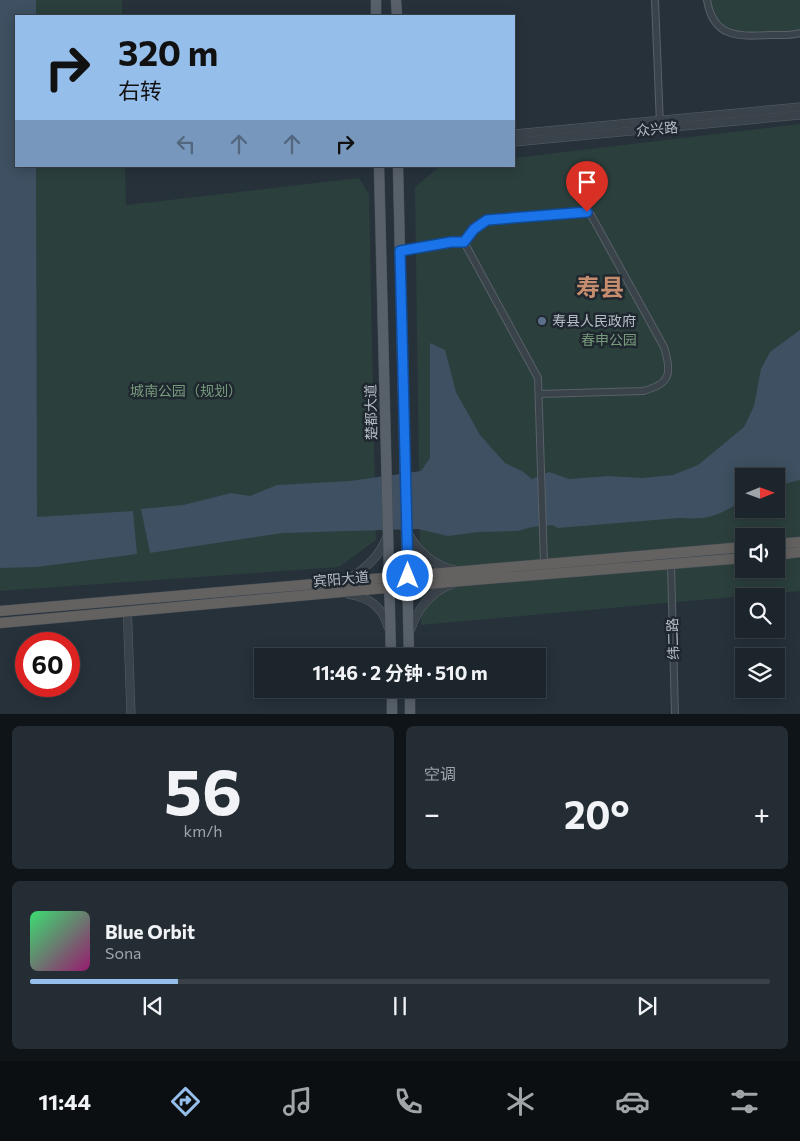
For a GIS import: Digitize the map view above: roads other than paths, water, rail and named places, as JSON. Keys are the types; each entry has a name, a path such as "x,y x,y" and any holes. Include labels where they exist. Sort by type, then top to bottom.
{"highway":[{"path":"785,543 800,542"},
{"name":"宾阳大道","path":"463,576 544,564 735,548"},
{"path":"785,554 800,552"},
{"name":"宾阳大道","path":"0,611 128,606 463,576 671,565 735,559"},
{"name":"宾阳大道","path":"0,623 128,606"}],"main road":[{"path":"376,0 376,15"},
{"path":"396,0 396,15"},
{"name":"楚都大道","path":"380,167 391,648"},
{"path":"398,167 409,648"},
{"path":"392,698 392,714"},
{"path":"410,698 410,714"}],"street":[{"path":"655,0 660,124"},
{"path":"707,0 714,21 726,32 748,36 800,33"},
{"name":"众兴路","path":"515,142 800,107"},
{"name":"众兴路","path":"515,134 800,115"},
{"path":"464,242 474,229 487,220 587,212 591,215 664,347 669,368 668,377 662,384 654,388 643,391 539,394"},
{"path":"400,251 451,242 464,242"},
{"path":"464,242 538,378 544,564"},
{"path":"407,530 426,556 437,564 463,576"},
{"path":"388,534 383,549 371,563 338,588 369,599 378,607 387,624 391,638"},
{"name":"纬二路","path":"671,565 675,714"},
{"path":"409,636 413,622 428,599 438,590 463,576"},
{"path":"128,606 131,714"}],"water":[{"path":"0,0 36,0 36,15 15,15 15,167 36,167 37,517 133,511 137,554 37,567 0,568"},
{"path":"800,330 800,480 785,484 785,468 735,468 735,505 713,516 558,528 552,525 532,527 518,531 478,532 448,536 418,529 283,533 150,553 141,509 183,505 231,493 250,496 277,485 350,481 421,471 430,458 430,343 445,350 456,392 480,435 505,463 522,471 532,479 549,472 569,479 609,476 642,478 673,475 698,465 744,427 754,406 761,369 770,352"}],"place":[{"name":"寿县人民政府","path":"542,321"}],"district":[{"name":"寿县","path":"600,288"}],"park label":[{"name":"春申公园","path":"609,340"},
{"name":"城南公园（规划）","path":"186,391"}]}
